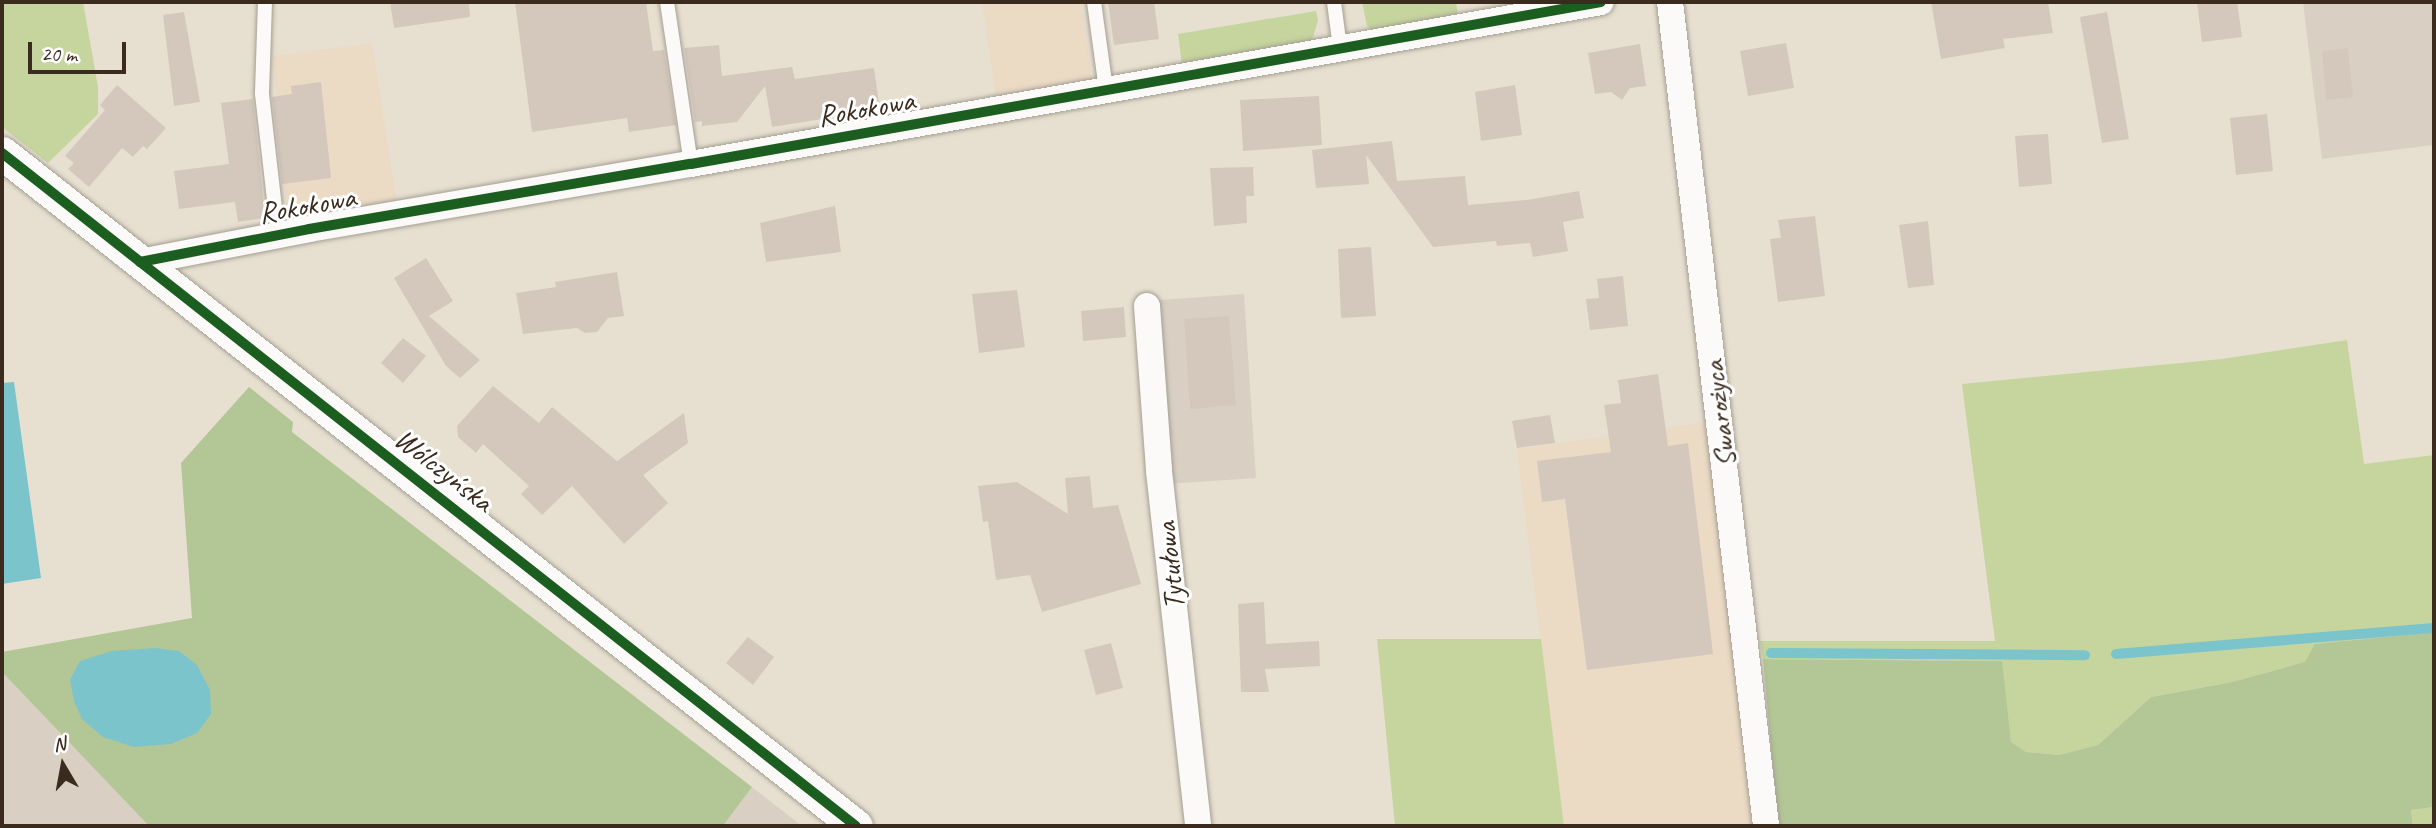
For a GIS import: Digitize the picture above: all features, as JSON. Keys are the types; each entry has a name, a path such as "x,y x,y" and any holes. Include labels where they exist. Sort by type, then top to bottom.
{"street":[{"name":"Rokokowa","path":"139,262 278,235 1601,2"},
{"name":"Swarożyca","path":"1670,2 1766,826"},
{"name":"Wólczyńska","path":"2,153 856,826"},
{"name":"Tytułowa","path":"1147,306 1159,471 1198,826"}],"lane":[{"path":"265,2 262,94 278,235"},
{"path":"667,2 691,164"},
{"path":"1094,2 1106,90"},
{"path":"1334,2 1340,48"}],"shaded area":[{"path":"982,2 1081,2 1092,81 996,99"},
{"path":"2303,2 2434,2 2434,145 2322,159"},
{"path":"372,43 397,202 288,220 273,56"},
{"path":"1244,294 1256,478 1167,484 1159,300"},
{"path":"1708,422 1754,820 1749,826 1564,826 1517,449"},
{"path":"2,672 22,693 149,826 2,826"},
{"path":"752,787 802,826 723,826"}],"green space":[{"path":"2,2 83,2 98,87 98,114 48,163 2,127"},
{"path":"1362,2 1456,2 1458,14 1373,30 1367,26"},
{"path":"1316,11 1318,20 1312,41 1182,65 1178,34"},
{"path":"2347,340 2364,464 2434,455 2434,632 2316,644 2306,662 2232,682 2151,697 2098,745 2059,755 2026,752 2011,742 2001,661 1763,659 1760,641 1995,641 1962,384 2222,359"},
{"path":"249,387 293,422 292,432 752,787 723,826 149,826 2,672 2,652 192,618 181,463"},
{"path":"2434,632 2434,807 2411,810 2413,826 1778,826 1763,659 2002,661 2011,742 2026,752 2059,755 2098,745 2151,697 2232,682 2305,662 2315,644"},
{"path":"1377,639 1541,639 1564,826 1395,826"},
{"path":"2434,807 2434,826 2413,826 2411,810"}],"water":[{"path":"14,382 41,578 2,584 2,383"},
{"path":"155,648 179,651 197,665 210,690 211,714 197,733 171,744 134,747 103,737 82,719 74,701 70,680 80,661 112,651"}],"building":[{"path":"390,2 469,2 470,17 394,28"},
{"path":"515,2 646,2 653,51 664,50 676,125 629,132 627,118 532,132"},
{"path":"1108,2 1154,2 1159,39 1114,45"},
{"path":"1931,2 2048,2 2053,33 2003,39 2005,48 1941,59"},
{"path":"2197,2 2237,2 2242,37 2202,42"},
{"path":"184,12 200,102 174,106 163,15"},
{"path":"2107,12 2129,139 2102,143 2080,17"},
{"path":"1786,43 1794,88 1748,96 1740,51"},
{"path":"1640,44 1646,86 1630,88 1622,100 1611,92 1595,94 1588,53"},
{"path":"719,45 722,76 792,67 795,79 874,68 880,110 772,127 765,86 737,122 702,126 702,121 695,122 684,48"},
{"path":"2348,48 2353,97 2326,100 2322,51"},
{"path":"321,82 331,178 282,184 272,97 292,94 291,86"},
{"path":"117,85 166,128 147,149 143,146 133,157 122,148 89,187 68,169 74,163 65,156 105,110 100,105"},
{"path":"1515,85 1522,135 1481,141 1475,92"},
{"path":"1319,96 1322,145 1243,151 1240,100"},
{"path":"253,99 265,218 238,222 235,202 179,209 174,171 229,164 221,103"},
{"path":"2267,114 2273,171 2236,175 2230,118"},
{"path":"2048,134 2052,184 2019,187 2015,136"},
{"path":"1392,141 1397,181 1465,176 1468,205 1527,200 1579,191 1584,218 1563,222 1568,251 1533,257 1530,243 1497,246 1496,241 1433,247 1366,155 1369,184 1316,188 1312,150"},
{"path":"1253,167 1254,196 1246,196 1247,223 1214,226 1210,168"},
{"path":"835,206 841,252 766,262 760,223"},
{"path":"1815,216 1825,296 1778,302 1770,239 1781,238 1778,220"},
{"path":"1928,221 1934,285 1908,288 1899,225"},
{"path":"1371,247 1376,316 1341,318 1338,249"},
{"path":"426,258 453,301 429,316 480,360 460,378 446,366 394,278"},
{"path":"617,272 624,316 608,318 597,332 585,333 577,328 523,334 516,293 556,287 555,282"},
{"path":"1623,276 1628,326 1590,330 1586,299 1599,298 1597,279"},
{"path":"1017,290 1025,347 979,353 972,294"},
{"path":"1124,307 1126,337 1083,341 1081,311"},
{"path":"1229,316 1236,405 1190,409 1184,319"},
{"path":"403,338 426,356 403,383 381,363"},
{"path":"1658,374 1668,446 1688,443 1713,654 1587,670 1565,499 1542,502 1537,461 1611,452 1604,405 1621,403 1618,380"},
{"path":"493,386 539,423 552,407 617,461 684,413 688,443 643,475 668,503 624,544 572,486 542,515 521,494 529,486 483,444 476,453 458,437 457,426"},
{"path":"1550,415 1555,443 1517,448 1512,421"},
{"path":"1090,476 1093,508 1118,505 1141,584 1042,612 1030,575 996,580 988,521 983,522 978,486 1017,482 1068,514 1065,478"},
{"path":"1264,602 1266,644 1319,641 1320,666 1265,669 1269,692 1241,692 1238,604"},
{"path":"748,637 774,657 753,685 726,663"},
{"path":"1111,643 1123,688 1096,695 1084,650"}],"waterway":[{"path":"2116,654 2434,628"},
{"path":"1771,653 2085,655"}],"cycle path":[{"path":"140,262 309,229 1601,2"},
{"path":"2,153 856,826"}]}
